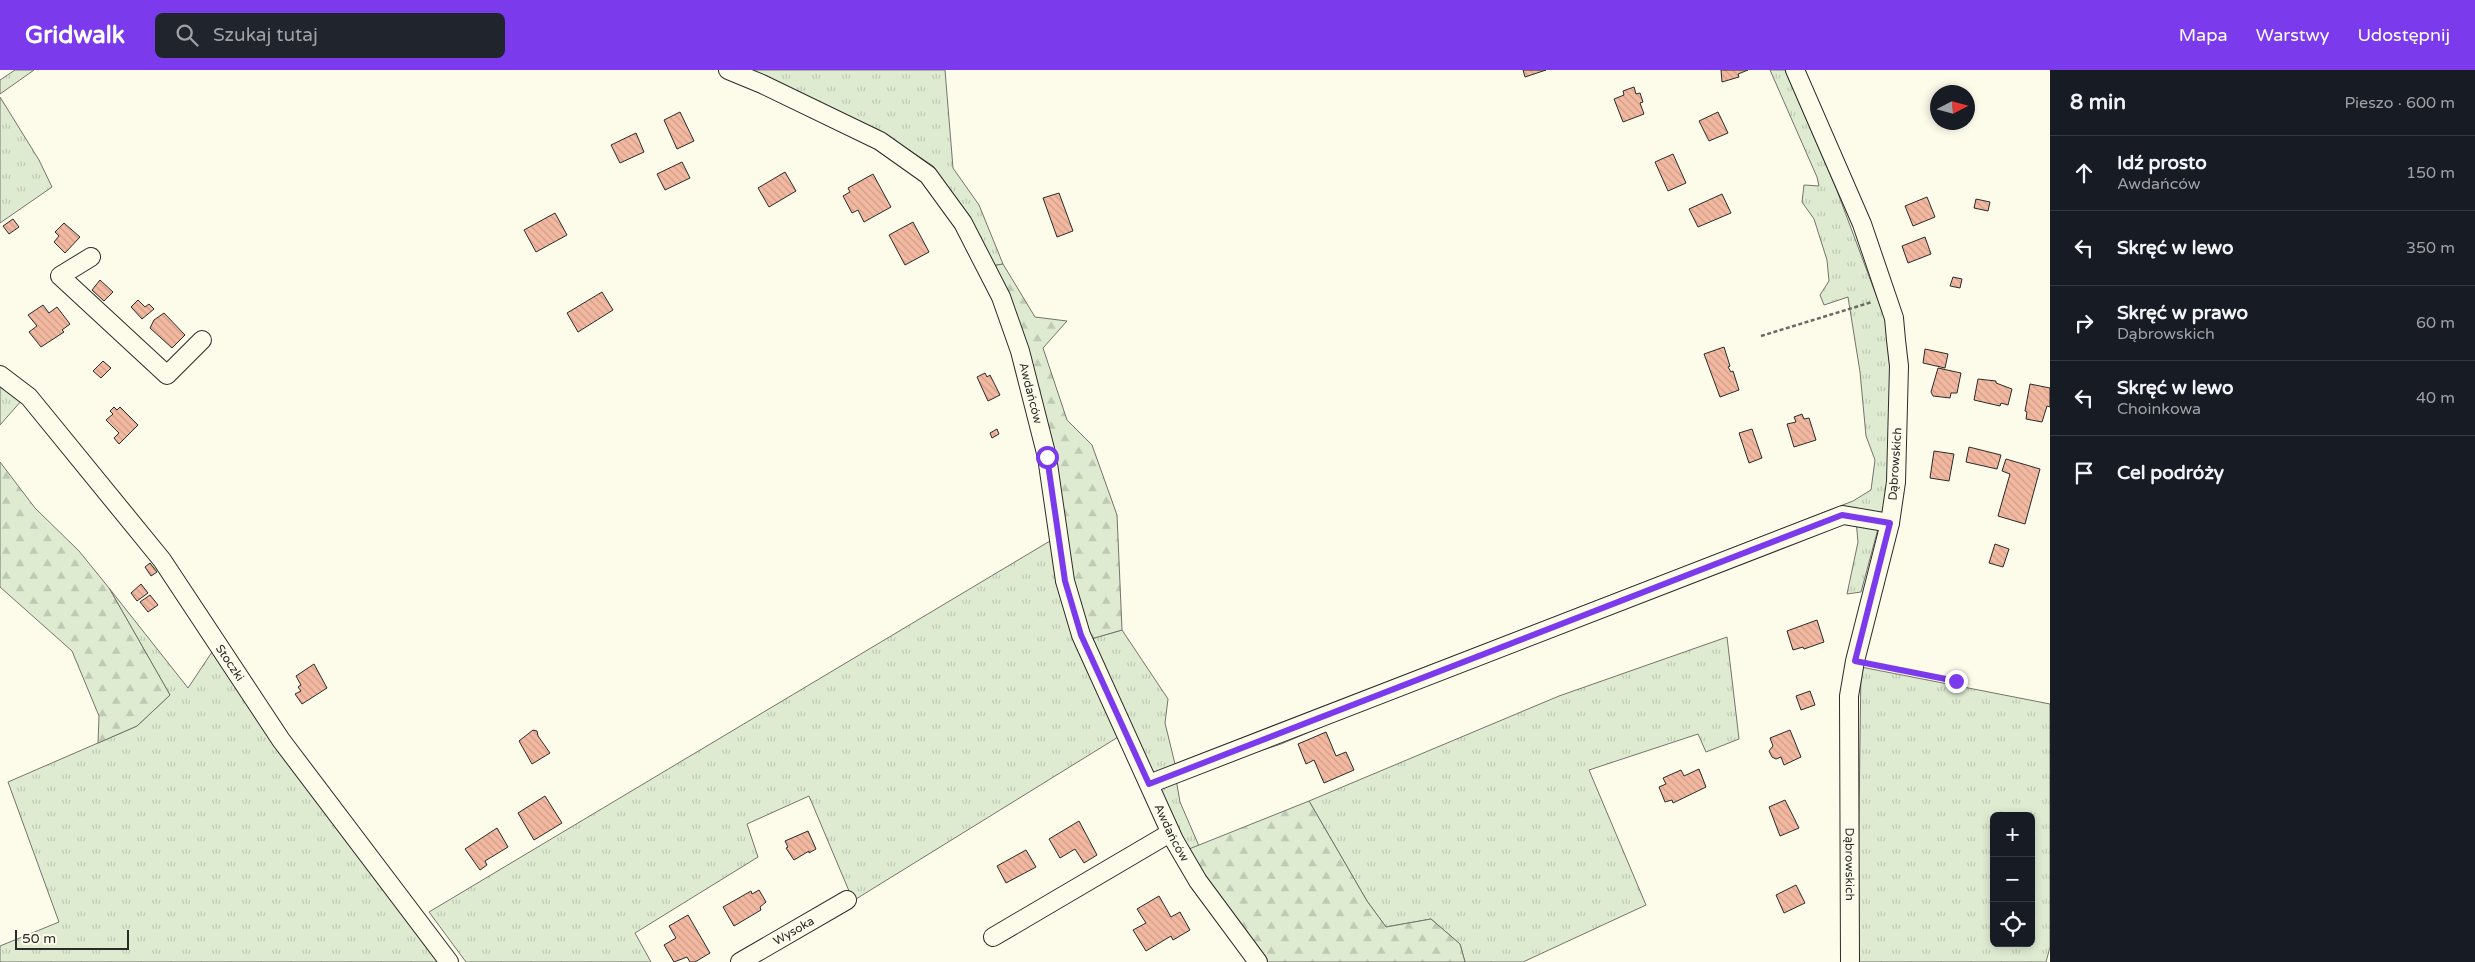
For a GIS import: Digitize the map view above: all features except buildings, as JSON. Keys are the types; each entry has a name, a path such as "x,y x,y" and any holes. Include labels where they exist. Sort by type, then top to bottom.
{"street":[{"name":"Awdańców","path":"728,70 762,84 880,141 928,175 963,223 1001,297 1020,351 1047,457 1065,581 1081,635 1170,833 1198,881 1258,962"},
{"name":"Dąbrowskich","path":"1795,70 1862,224 1894,318 1899,366 1898,454 1890,523 1855,661 1849,696 1850,962"},
{"path":"91,257 60,276 167,375 202,340"},
{"name":"Stoczki","path":"0,375 29,397 162,560 281,740 449,962"},
{"path":"1149,784 1842,515 1890,523"},
{"path":"993,937 1170,833"},
{"name":"Wysoka","path":"740,962 847,900"}],"path":[{"path":"1761,336 1887,297"},
{"path":"1855,661 1956,681"}],"green space":[{"path":"15,70 34,70 0,94 0,80"},
{"path":"743,70 945,70 953,168 979,205 1003,264 992,266 957,203 933,166 879,130 762,76"},
{"path":"1770,70 1785,70 1836,188 1888,327 1892,431 1885,503 1861,592 1847,594 1858,542 1856,520 1429,682 1281,744 1176,779 1180,802 1199,846 1174,855 1123,734 856,899 849,891 809,796 747,824 758,857 635,933 651,962 466,962 429,912 1060,535 1091,639 1122,630 1168,699 1165,723 1175,764 1853,501 1871,490 1875,460 1866,436 1860,372 1848,297 1824,305 1820,295 1829,281 1827,260 1814,219 1802,202 1804,185 1819,186 1817,177"},
{"path":"0,97 39,160 52,187 0,223"},
{"path":"1003,264 1035,317 1067,321 1043,348 1067,420 1092,445 1117,515 1122,630 1091,639 1061,548 992,266"},
{"path":"0,383 22,400 0,425"},
{"path":"0,462 35,508 79,551 109,588 170,695 137,726 98,743 99,716 72,651 0,587"},
{"path":"109,588 188,688 212,652 244,700 438,962 0,962 0,946 59,922 8,782 137,726 170,695"},
{"path":"1727,637 1739,739 1706,752 1698,734 1589,770 1646,905 1523,962 1465,962 1460,944 1431,919 1386,927 1367,901 1309,801 1559,696"},
{"path":"1861,667 2050,704 2050,947 2046,962 1857,962"},
{"path":"1309,801 1367,901 1386,927 1431,919 1460,944 1465,962 1247,962 1174,855"}],"route":[{"path":"1047,457 1065,581 1081,635 1149,784 1842,515 1890,523 1855,661 1956,681"}]}
